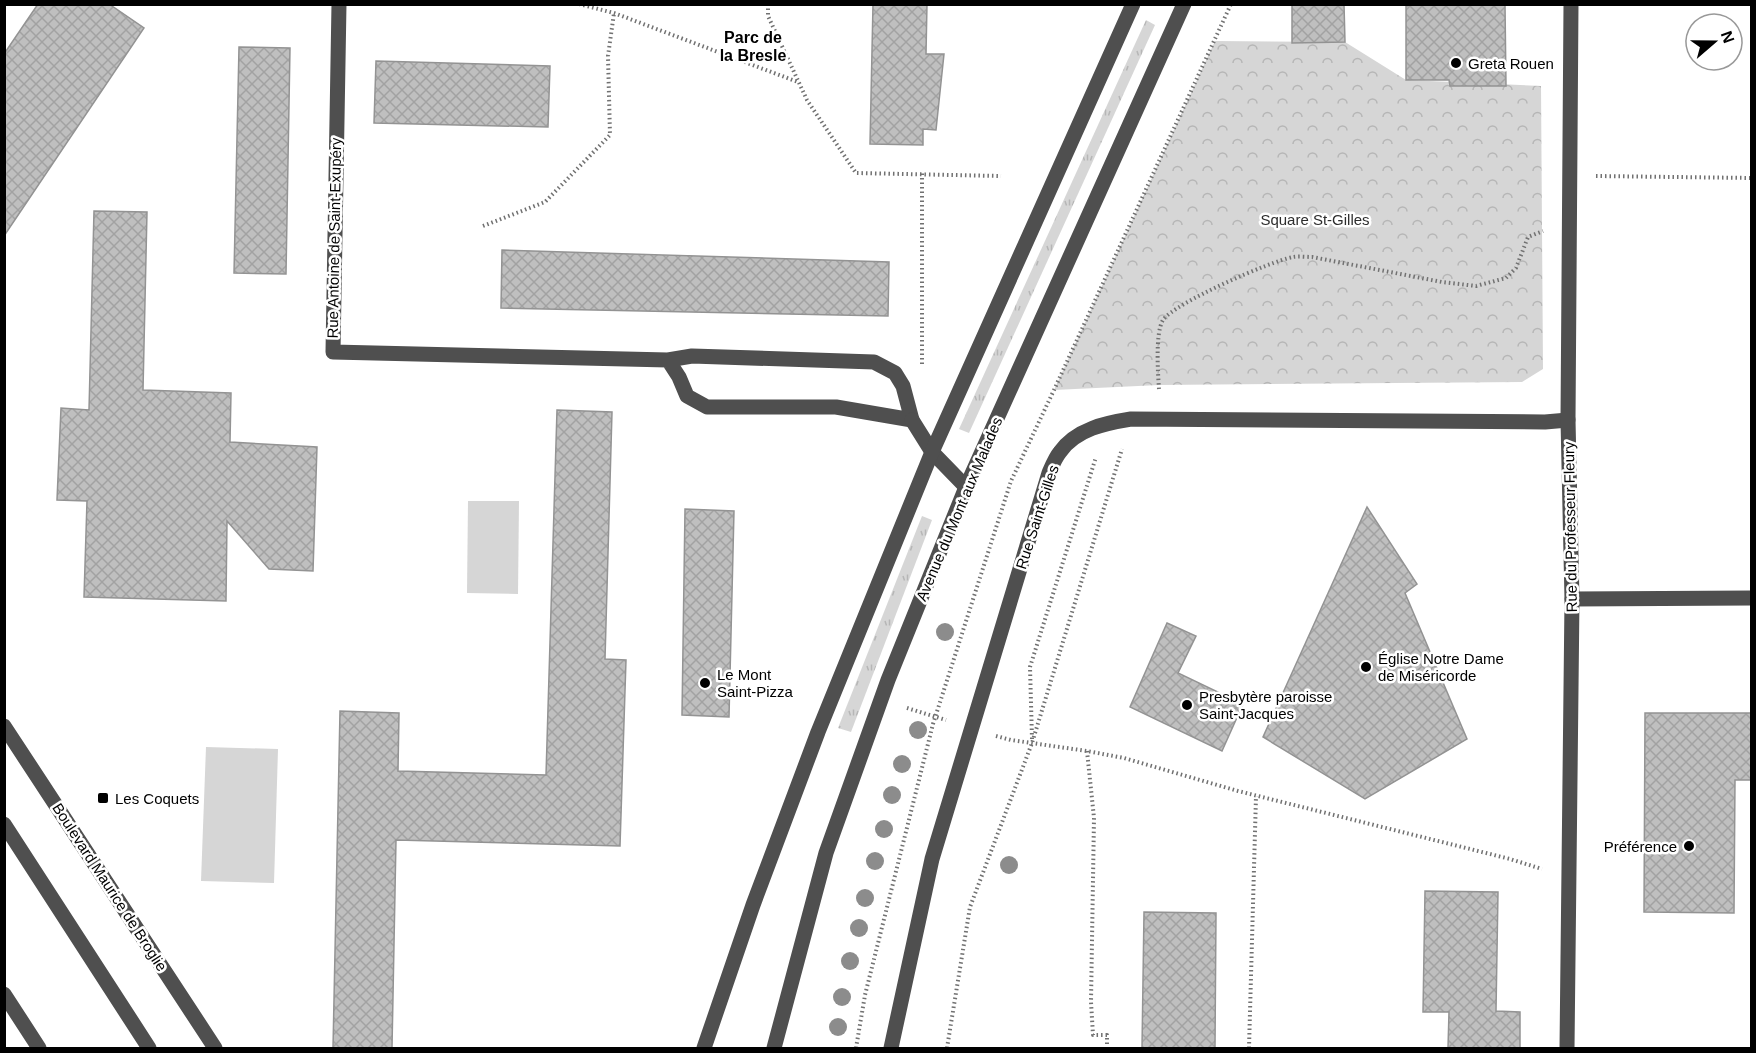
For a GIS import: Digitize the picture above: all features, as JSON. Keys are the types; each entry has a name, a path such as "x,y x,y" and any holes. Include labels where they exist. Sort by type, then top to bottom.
{"street":[{"name":"Rue Antoine de Saint-Exupéry","path":"339,4 333,352 668,360 692,356 874,362 895,373 903,386 912,420 932,452 966,487"},
{"path":"704,1048 753,905 818,732 932,452 1133,4"},
{"name":"Avenue du Mont aux Malades","path":"772,1048 826,853 888,680 966,487 1184,4"},
{"name":"Rue du Professeur Fleury","path":"1567,1048 1572,599 1568,420 1571,4"},
{"path":"668,360 687,396 707,407 836,407 912,420"},
{"name":"Rue Saint-Gilles","path":"891,1048 932,859 1049,473 1060,451 1080,435 1100,424 1131,419 1545,422 1568,420"},
{"path":"1572,599 1752,598"},
{"name":"Boulevard Maurice de Broglie","path":"4,726 215,1048"},
{"path":"4,824 149,1048"},
{"path":"4,994 39,1048"}],"path":[{"path":"579,4 614,13 799,82"},
{"path":"768,4 768,16 807,100 855,173 1001,176"},
{"path":"856,1048 865,995 935,717 1011,481 1231,4"},
{"path":"483,226 545,202 610,135 609,56 614,13"},
{"path":"922,173 922,368"},
{"path":"1569,176 1752,178"},
{"path":"1159,389 1159,335 1163,321 1172,311 1274,263 1294,257 1312,257 1442,282 1476,286 1506,278 1516,268 1528,237 1552,227"},
{"path":"947,1048 970,907 1032,743 1131,419"},
{"path":"1032,743 1030,667 1096,455"},
{"path":"904,707 1011,740 1087,751 1162,768 1256,796 1510,859 1569,878"},
{"path":"1087,751 1094,818 1091,1002 1093,1035 1107,1035 1107,1048"},
{"path":"1249,1048 1256,796"}],"green space":[{"path":"1146,20 1155,25 969,433 959,429"},
{"name":"Square St-Gilles","path":"1215,41 1345,42 1406,80 1541,86 1543,369 1522,382 1159,385 1054,390"},
{"path":"468,501 519,501 518,594 467,593"},
{"path":"922,516 932,520 851,732 838,728"},
{"path":"206,747 278,749 274,883 201,881"}],"building":[{"path":"38,4 109,4 144,28 4,236 4,54"},
{"path":"873,4 927,4 926,54 944,54 936,130 923,129 923,145 870,144"},
{"path":"1292,4 1344,4 1345,42 1292,43"},
{"name":"Greta Rouen","path":"1415,4 1505,4 1506,86 1450,86 1449,80 1406,80 1406,6"},
{"path":"239,47 290,48 286,274 234,273"},
{"path":"376,61 550,66 548,127 374,123"},
{"path":"94,211 147,212 143,390 231,393 230,442 317,447 313,571 269,569 227,521 226,601 84,597 87,501 57,500 61,408 89,410"},
{"path":"502,250 889,262 888,316 501,308"},
{"path":"557,410 612,412 605,659 626,660 620,846 396,840 392,1048 333,1048 340,711 399,713 398,771 546,775"},
{"name":"Église Notre Dame de Miséricorde","path":"1367,507 1417,584 1405,593 1467,739 1365,799 1263,737"},
{"path":"685,509 734,511 729,717 682,715"},
{"name":"Presbytère paroisse Saint-Jacques","path":"1167,623 1196,636 1178,673 1243,704 1222,751 1130,707"},
{"name":"Préférence","path":"1645,713 1752,713 1752,780 1735,780 1734,913 1644,912"},
{"path":"1425,891 1498,892 1496,1011 1520,1012 1520,1048 1448,1048 1449,1012 1423,1012"},
{"path":"1144,912 1216,913 1215,1048 1142,1048"}],"place":[{"name":"Greta Rouen","path":"1456,63"},
{"name":"Église Notre Dame de Miséricorde","path":"1366,667"},
{"name":"Le Mont Saint-Pizza","path":"705,683"},
{"name":"Presbytère paroisse Saint-Jacques","path":"1187,705"},
{"name":"Les Coquets","path":"103,798"},
{"name":"Préférence","path":"1689,846"}],"district":[{"name":"Parc de la Bresle","path":"753,46"}]}
